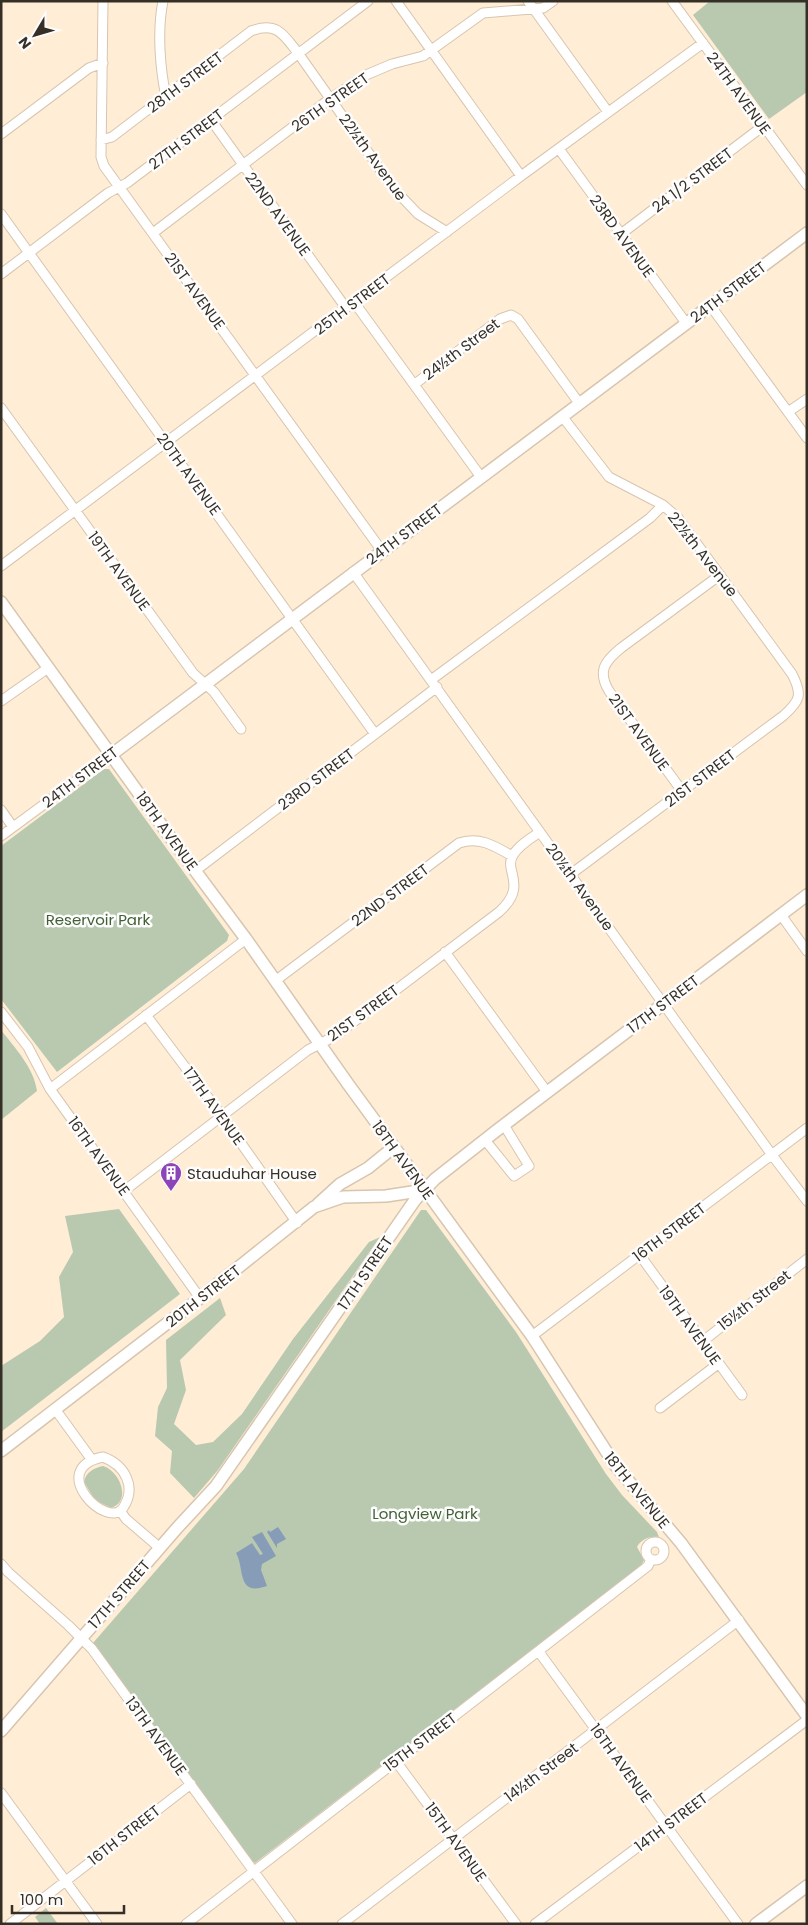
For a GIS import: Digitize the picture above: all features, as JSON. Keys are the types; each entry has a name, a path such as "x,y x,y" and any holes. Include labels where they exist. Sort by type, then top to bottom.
{"street":[{"name":"21ST AVENUE","path":"103,1 102,162 382,551"},
{"path":"163,1 161,17 161,70 166,97"},
{"name":"27TH STREET","path":"1,274 108,193 127,183 368,1"},
{"path":"396,1 521,176"},
{"name":"26TH STREET","path":"153,234 331,98 366,75 392,64 417,58 431,51 482,13 531,5 543,8 553,1"},
{"name":"24TH AVENUE","path":"672,1 807,185"},
{"path":"531,5 608,112"},
{"name":"28TH STREET","path":"101,140 112,137 251,32 265,27 271,28"},
{"name":"22½th Avenue","path":"271,28 279,31 286,37 394,189 418,214 447,232"},
{"name":"25TH STREET","path":"1,566 521,176 703,43"},
{"path":"1,134 90,68 103,63"},
{"name":"22ND AVENUE","path":"211,120 350,305 415,384 481,477"},
{"name":"24 1/2 STREET","path":"621,234 763,126"},
{"name":"23RD AVENUE","path":"559,149 686,323"},
{"name":"20TH AVENUE","path":"1,214 375,734"},
{"name":"24TH STREET","path":"1,836 807,233"},
{"path":"710,306 807,438"},
{"name":"24½th Street","path":"415,384 500,318 508,314 518,319 579,403"},
{"path":"788,412 807,399"},
{"name":"19TH AVENUE","path":"1,408 193,673 214,692 241,729"},
{"name":"22½th Avenue","path":"562,416 609,477 663,505 678,518 792,674 798,687 799,695"},
{"name":"23RD STREET","path":"195,871 375,734 434,684 650,518 663,505"},
{"name":"20½th Avenue","path":"353,572 807,1201"},
{"name":"21ST AVENUE","path":"682,791 609,691 604,683 604,669 610,657 621,648 720,575"},
{"name":"18TH AVENUE","path":"1,602 532,1336 615,1466 681,1543 739,1620 807,1716"},
{"path":"1,701 48,668"},
{"name":"21ST STREET","path":"571,874 784,716 799,699 799,695"},
{"path":"1,810 13,827"},
{"path":"512,856 523,844 540,832"},
{"name":"22ND STREET","path":"276,981 459,843 472,839 479,840 512,856"},
{"name":"21ST STREET","path":"124,1190 308,1050 335,1036 499,912 510,900 514,888 511,866 512,856"},
{"name":"17TH STREET","path":"1,1731 216,1486 415,1200 436,1179 484,1140 807,895"},
{"path":"781,915 807,951"},
{"path":"50,1089 246,939"},
{"path":"445,952 547,1092"},
{"name":"16TH AVENUE","path":"1,1012 28,1047 50,1089 200,1298"},
{"name":"17TH AVENUE","path":"146,1015 222,1116 297,1222"},
{"path":"484,1140 514,1176 530,1166 504,1125"},
{"name":"16TH STREET","path":"532,1336 807,1128"},
{"path":"314,1207 335,1188 368,1168 394,1147"},
{"name":"20TH STREET","path":"1,1450 200,1298 314,1207 343,1197 386,1196 425,1190"},
{"name":"19TH AVENUE","path":"640,1254 742,1395"},
{"name":"15½th Street","path":"702,1342 807,1259"},
{"path":"660,1408 718,1364"},
{"path":"55,1409 92,1460"},
{"path":"103,1457 117,1463 122,1469 128,1481 129,1494 128,1501 120,1512 108,1513 99,1508 88,1500 80,1488 78,1479 84,1466 92,1460 103,1457"},
{"path":"120,1512 160,1548"},
{"name":"15TH STREET","path":"186,1924 396,1760 539,1652 648,1566 651,1560"},
{"name":"13TH AVENUE","path":"1,1564 5,1576 81,1638 92,1650 292,1924"},
{"name":"14½th Street","path":"342,1924 739,1620"},
{"name":"16TH AVENUE","path":"539,1652 738,1924"},
{"name":"14TH STREET","path":"535,1924 807,1720"},
{"name":"15TH AVENUE","path":"396,1760 516,1924"},
{"name":"16TH STREET","path":"10,1924 191,1784"},
{"path":"1,1793 97,1924"},
{"path":"756,1924 807,1886"}],"green space":[{"path":"710,1 807,1 807,92 769,119 693,15"},
{"name":"Reservoir Park","path":"104,769 109,769 229,935 227,941 57,1072 1,999 1,846"},
{"path":"1,1030 28,1066 37,1091 1,1120"},
{"path":"119,1209 180,1294 1,1432 1,1366 40,1341 64,1317 59,1277 73,1252 65,1216"},
{"name":"Longview Park","path":"421,1210 426,1210 516,1332 606,1474 622,1495 657,1532 659,1537 646,1539 637,1547 644,1560 641,1566 255,1863 93,1643 244,1469"},
{"path":"380,1237 218,1470 194,1498 170,1473 172,1451 155,1436 158,1407 167,1388 166,1340 220,1298 226,1315 180,1360 186,1390 174,1424 196,1445 213,1442 242,1414 293,1339 369,1242"},
{"path":"103,1466 114,1474 121,1486 121,1499 111,1508 95,1500 84,1482 91,1471"},
{"path":"46,1908 58,1924 40,1924 35,1917"}],"water":[{"path":"278,1527 286,1539 277,1544 277,1548 267,1532"},
{"path":"262,1532 276,1556 262,1564 261,1570 267,1586 250,1588 243,1579 236,1553 252,1543 260,1555 263,1554 252,1537"}],"place":[{"name":"Stauduhar House","path":"171,1192"}]}
